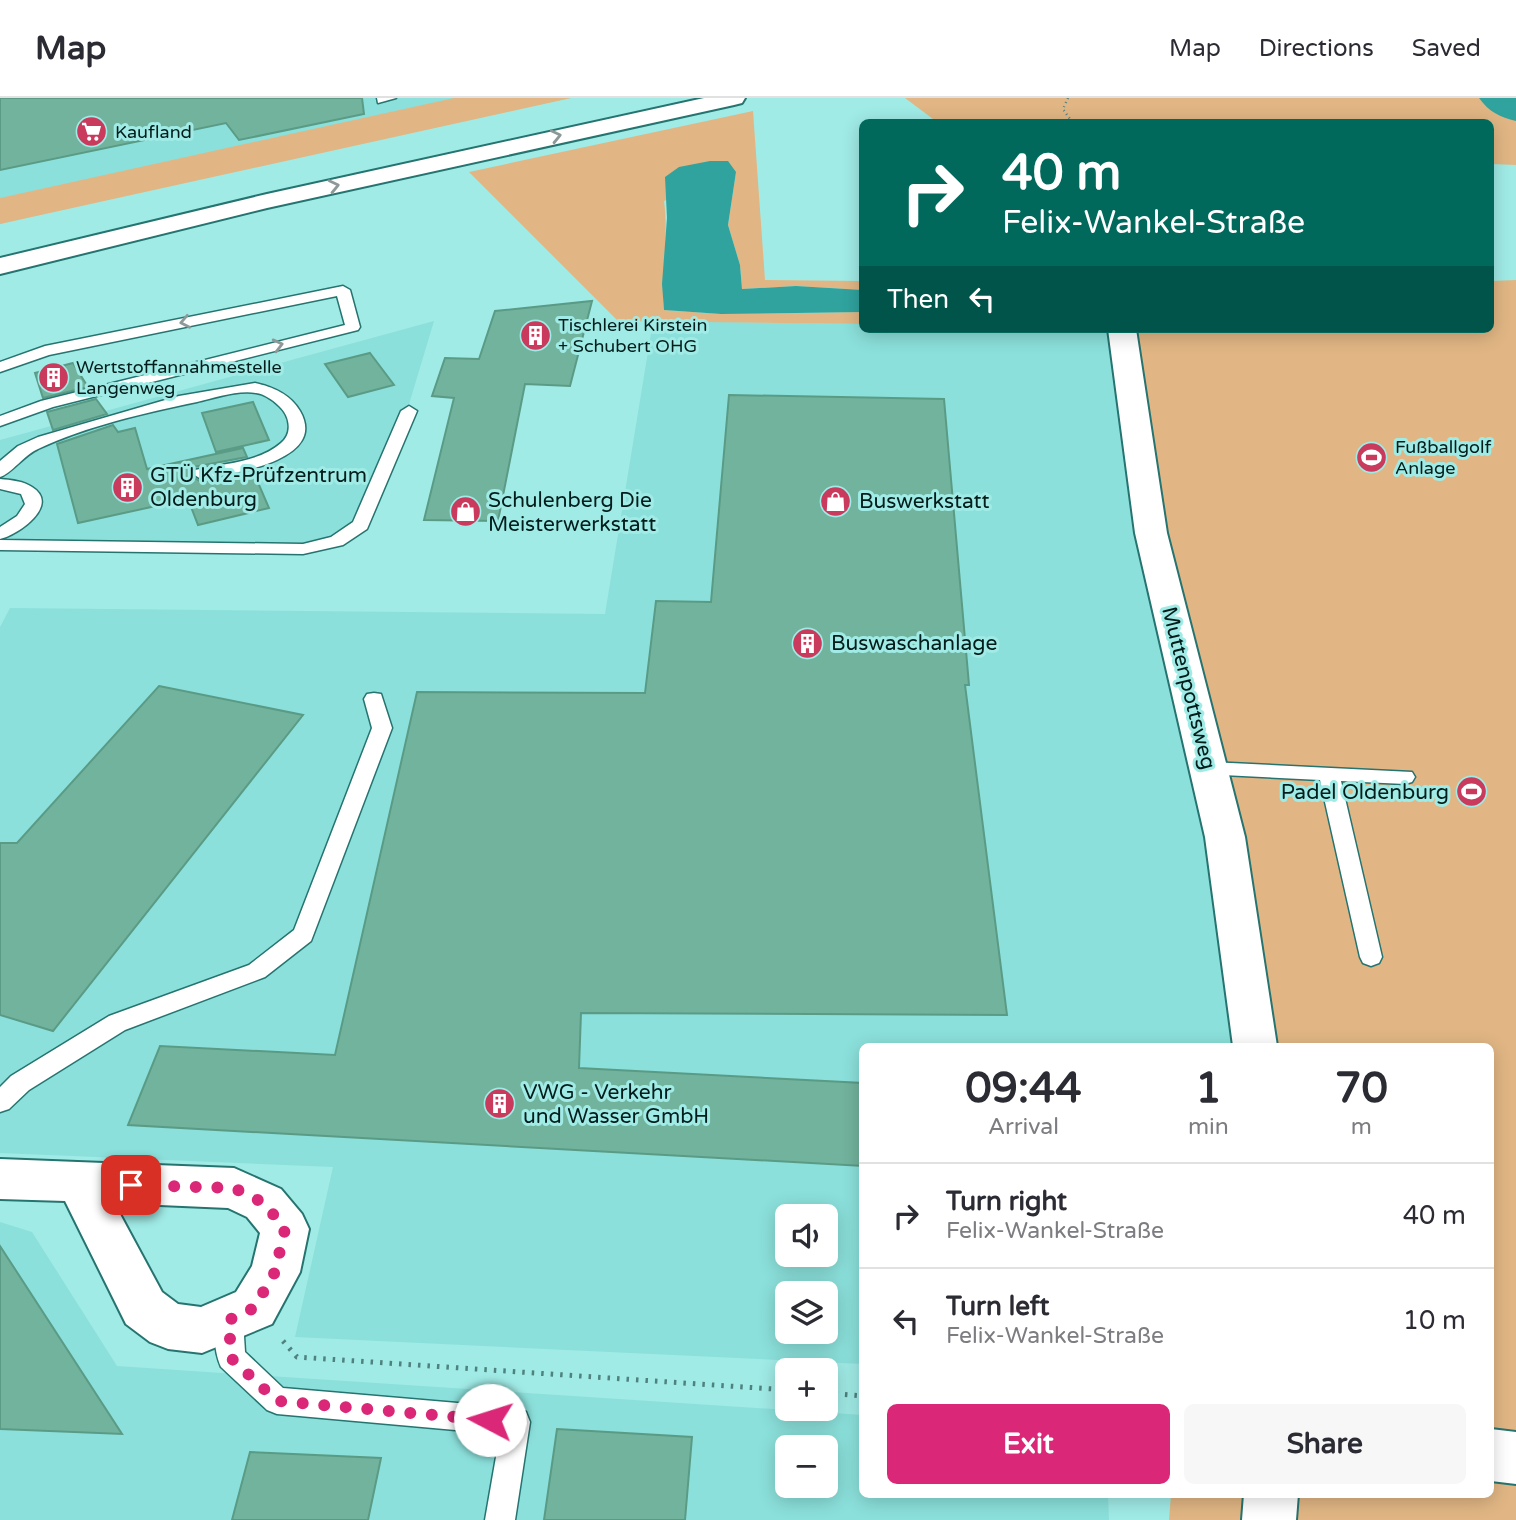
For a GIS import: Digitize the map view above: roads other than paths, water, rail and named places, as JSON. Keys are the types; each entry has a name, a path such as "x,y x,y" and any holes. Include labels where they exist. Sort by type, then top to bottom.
{"main road":[{"path":"196,194 643,98"},
{"path":"0,266 267,201 734,98"},
{"path":"0,280 231,219 267,201"},
{"name":"Muttenpottsweg","path":"1123,333 1151,533 1210,769 1224,837 1255,1043"},
{"path":"0,1179 234,1188 264,1203 285,1229 275,1272 242,1314 202,1330 169,1326 144,1308 80,1184"},
{"path":"1494,1455 1516,1458"},
{"path":"1269,1520 1270,1498"}],"lane":[{"path":"0,366 45,351 343,290 353,327 47,404 0,421"},
{"path":"0,472 29,446 73,431 236,388 255,388 269,393 283,400 293,411 298,434 290,446 264,460 201,474"},
{"path":"0,545 303,549 337,541 360,525 408,411"},
{"path":"0,484 22,488 30,494 34,502 33,511 25,521 0,534"},
{"path":"0,1102 20,1083 117,1023 257,971 303,935 382,728 374,699"},
{"path":"1210,769 1329,776 1405,777"},
{"path":"1329,776 1371,957"},
{"path":"242,1314 231,1358 277,1401 516,1422 500,1520"}],"waterway":[{"path":"1502,98 1516,107"}],"place":[{"name":"Kaufland","path":"92,132"},
{"name":"Tischlerei Kirstein + Schubert OHG","path":"535,335"},
{"name":"Wertstoffannahmestelle Langenweg","path":"53,377"},
{"name":"Fußballgolf Anlage","path":"1372,457"},
{"name":"GTÜ Kfz-Prüfzentrum Oldenburg","path":"127,487"},
{"name":"Buswerkstatt","path":"836,501"},
{"name":"Schulenberg Die Meisterwerkstatt","path":"465,512"},
{"name":"Buswaschanlage","path":"808,643"},
{"name":"Padel Oldenburg","path":"1472,792"},
{"name":"VWG - Verkehr und Wasser GmbH","path":"500,1104"}]}
